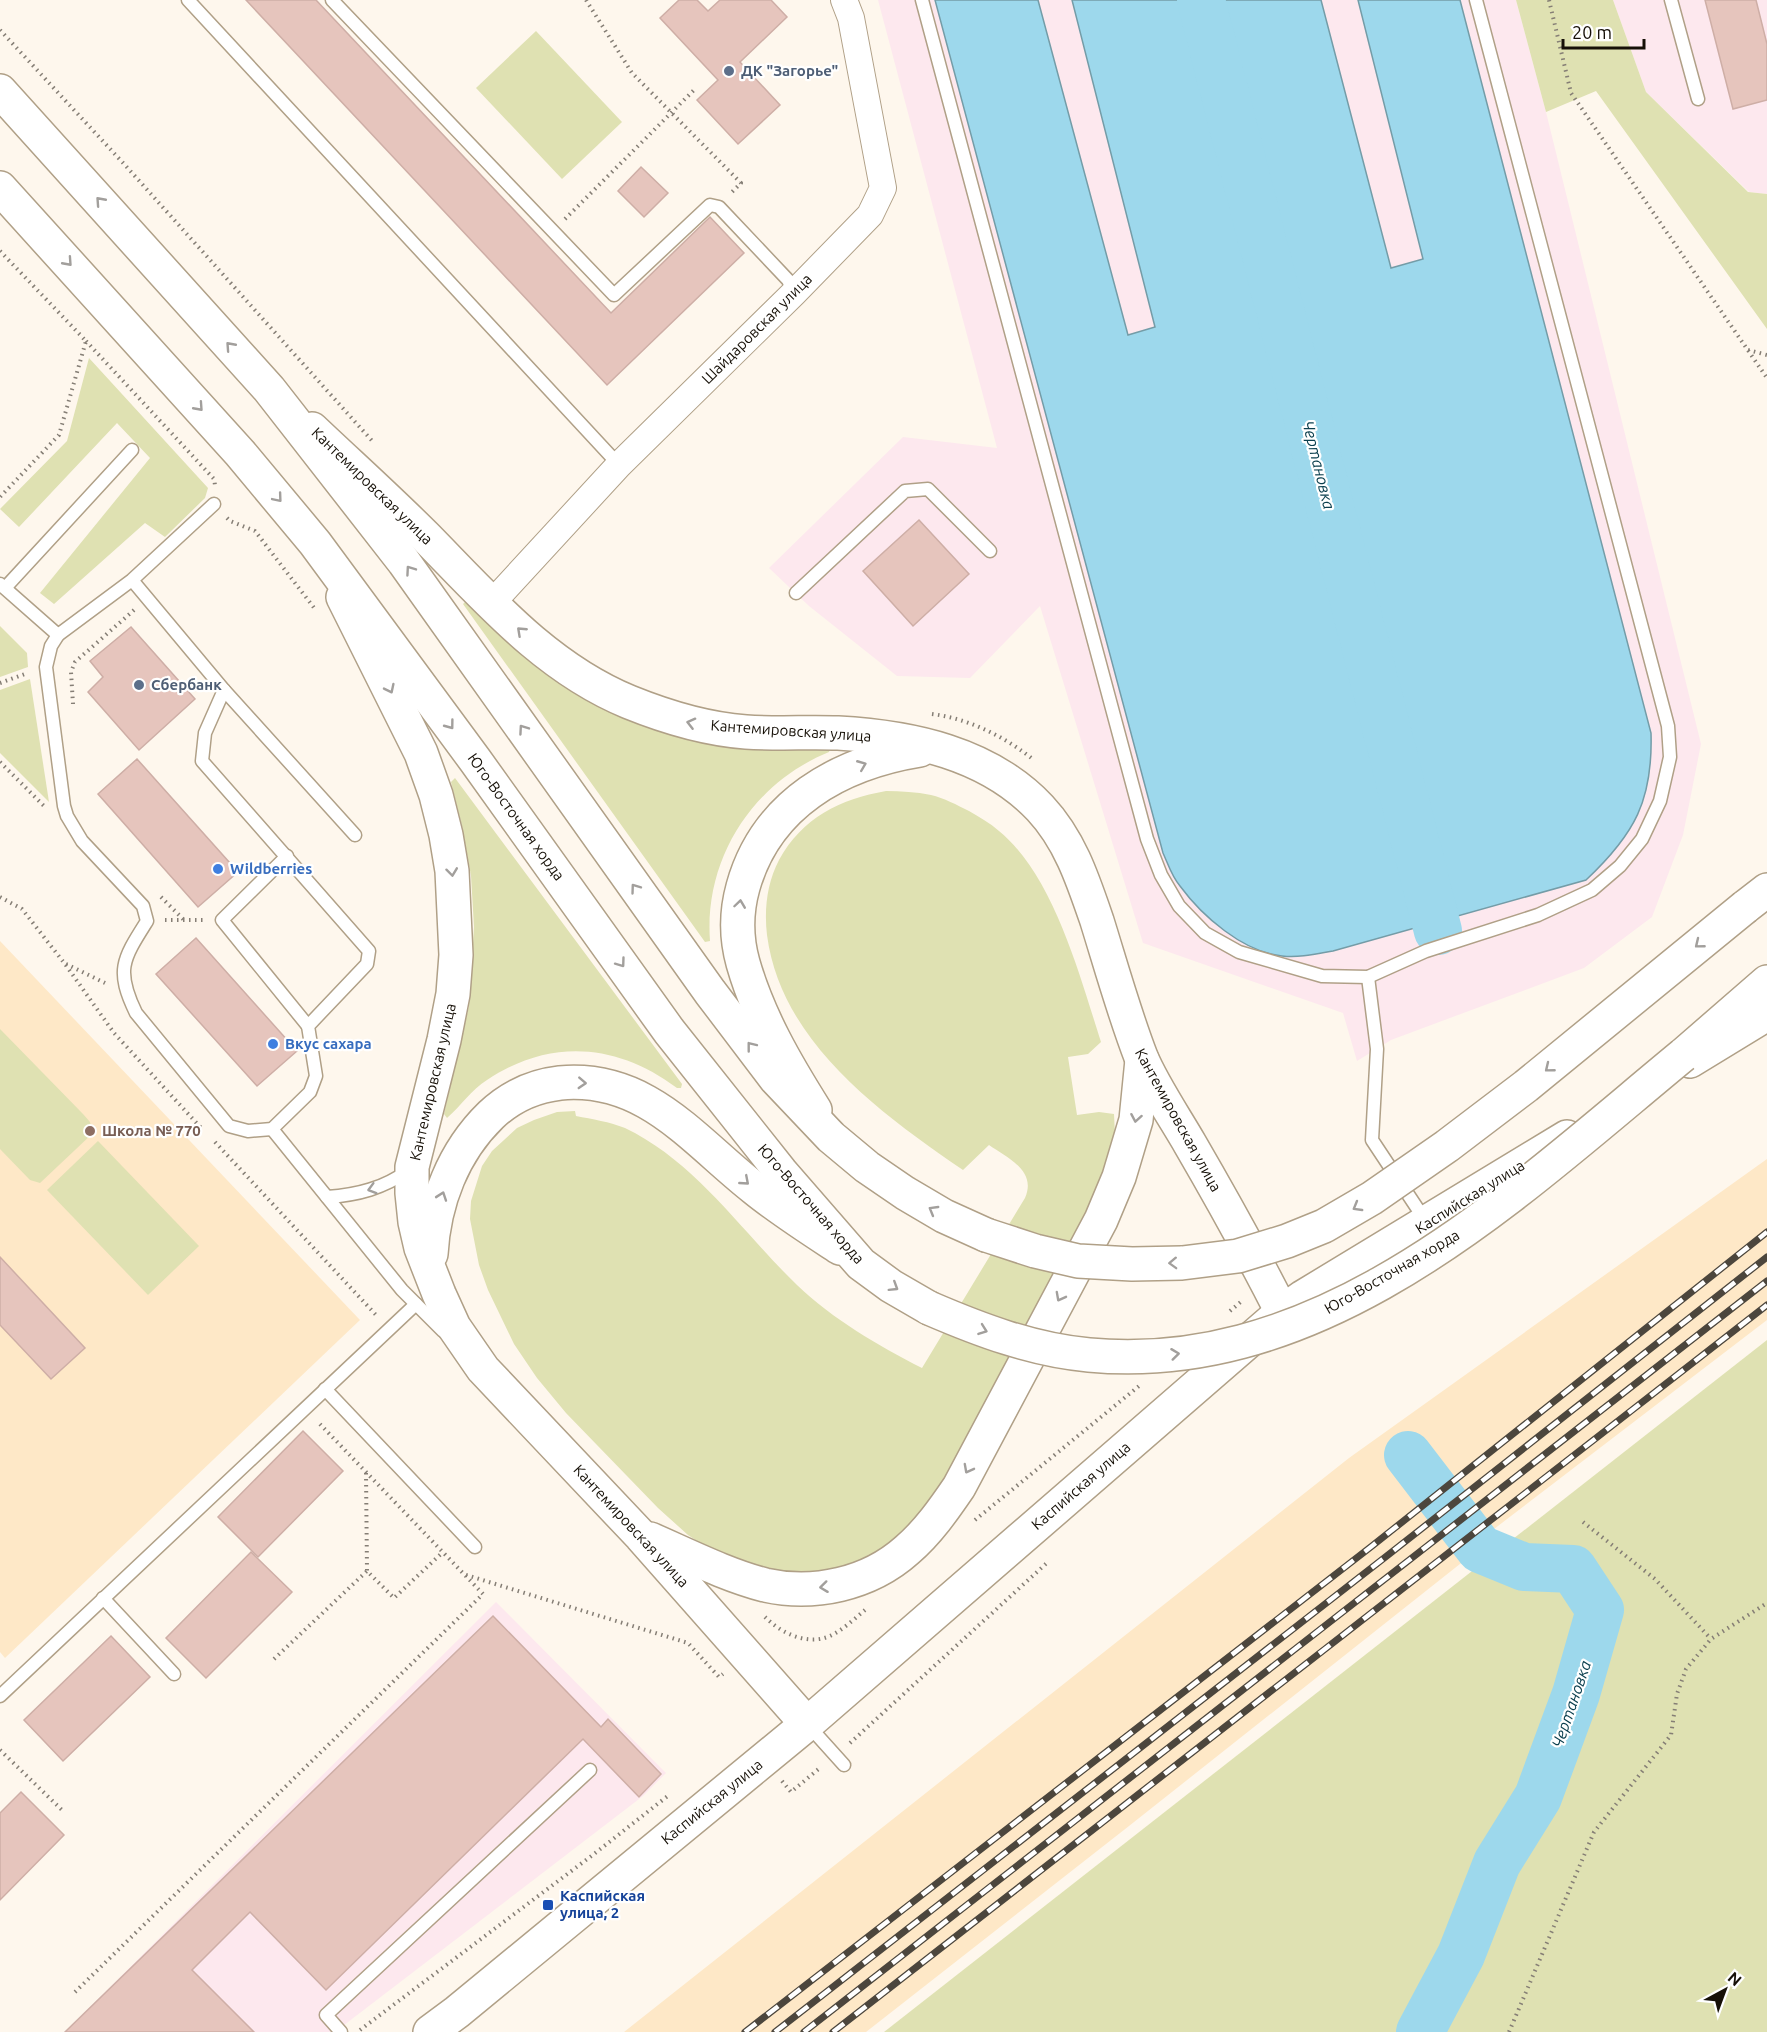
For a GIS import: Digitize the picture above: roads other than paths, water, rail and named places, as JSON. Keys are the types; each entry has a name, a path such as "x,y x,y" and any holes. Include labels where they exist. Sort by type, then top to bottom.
{"main road":[{"name":"Кантемировская улица","path":"0,92 269,389 392,503 491,604 560,664 627,701 706,727 744,732 840,733 876,736 936,748 966,757 1010,781 1040,808 1065,841 1085,885 1142,1060 1244,1238 1282,1312"},
{"name":"Юго-Восточная хорда","path":"0,188 240,453 315,543 475,760 669,1031 781,1172 861,1264 891,1286 929,1308 1005,1338 1088,1355 1134,1358 1213,1349 1303,1322 1345,1303 1465,1231 1519,1190 1665,1070 1767,982"},
{"path":"269,389 404,562 710,992 777,1079 831,1137 867,1167 944,1216 986,1235 1035,1251 1078,1261 1132,1264 1172,1263 1238,1256 1287,1241 1323,1226 1372,1198 1456,1140 1767,890"},
{"name":"Кантемировская улица","path":"315,543 383,674 420,753 436,795 452,872 456,926 453,994 444,1040 412,1167 415,1222 431,1274 454,1327 483,1369 641,1536 807,1724"},
{"path":"831,1137 761,1016 742,962 737,928 740,898 749,867 762,841 779,818 795,803 816,788 865,763 897,754 936,748"},
{"name":"Каспийская улица","path":"435,2029 807,1724 1282,1312 1767,1014"},
{"path":"641,1536 745,1579 786,1588 806,1589 846,1584 866,1576 896,1559 919,1539 959,1487 1101,1220 1119,1177 1136,1120 1142,1060"},
{"path":"431,1274 432,1234 437,1209 448,1178 463,1149 478,1128 496,1110 523,1092 550,1084 577,1082 609,1085 635,1095 670,1116 754,1189 861,1264"}],"street":[{"name":"Шайдаровская улица","path":"491,604 619,465 794,293 870,214 883,188 851,18 844,0"}],"lane":[{"path":"188,0 619,465"},
{"path":"332,0 614,295 710,205 719,207 788,280 794,293"},
{"path":"922,0 1147,839 1161,875 1179,906 1205,933 1239,952 1322,976 1368,977 1426,951 1538,915 1592,890 1620,866 1642,839 1660,801 1670,757 1668,726 1476,0"},
{"path":"1671,0 1698,99"},
{"path":"58,635 3,586 132,450"},
{"path":"796,593 905,491 928,489 990,551"},
{"path":"214,504 132,580 58,635 51,646 46,667 67,816 82,842 143,906 147,921 130,947 123,968 126,992 136,1013 229,1126 248,1131 272,1129 310,1092 316,1076 308,1026 222,920 287,856"},
{"path":"132,580 225,690 355,835"},
{"path":"225,690 205,733 202,761 369,951 367,964 308,1026"},
{"path":"1368,977 1377,1049 1372,1140 1428,1223"},
{"path":"272,1129 416,1304 483,1369"},
{"path":"327,1197 348,1195 382,1186 412,1167"},
{"path":"0,1695 416,1304"},
{"path":"325,1389 475,1548"},
{"path":"103,1598 174,1674"},
{"path":"807,1724 840,1760"},
{"path":"341,2032 326,2015 590,1770"}],"water":[{"path":"935,0 1038,0 1128,335 1155,327 1072,0 1179,0 1415,916 1448,906 1220,0 1321,0 1391,268 1423,259 1358,0 1460,0 1651,733 1649,778 1638,814 1617,847 1586,880 1333,951 1295,956 1267,953 1238,940 1200,909 1177,882 1163,853"}],"waterway":[{"name":"Чертановка","path":"1201,0 1438,931"},
{"name":"Чертановка","path":"1408,1455 1480,1549 1524,1567 1573,1569 1600,1610 1576,1694 1538,1797 1497,1863 1461,1955 1420,2032"}],"railway":[{"path":"745,2032 1372,1546 1767,1232"},
{"path":"775,2032 1767,1257"},
{"path":"804,2032 1767,1281"},
{"path":"833,2032 1767,1305"}],"place":[{"name":"ДК \"Загорье\"","path":"729,71"},
{"name":"Сбербанк","path":"139,685"},
{"name":"Wildberries","path":"218,869"},
{"name":"Вкус сахара","path":"273,1044"},
{"name":"Школа № 770","path":"90,1131"},
{"name":"Каспийская улица, 2","path":"548,1905"}]}
